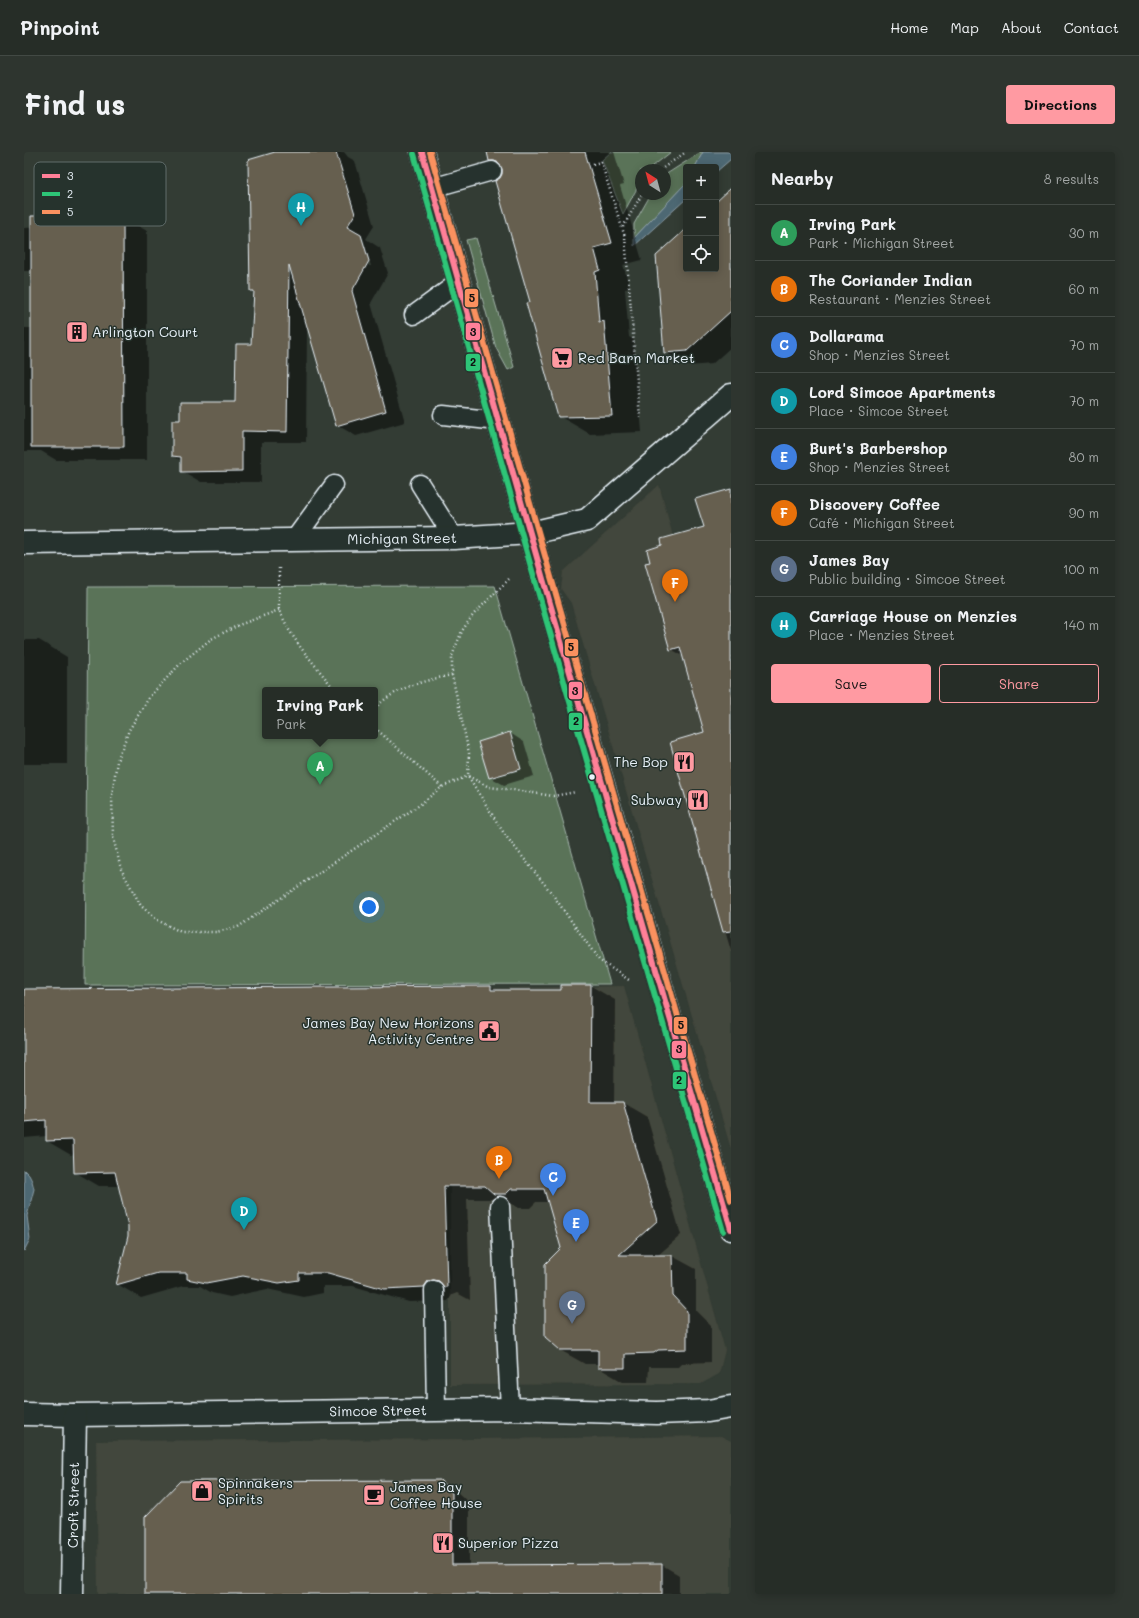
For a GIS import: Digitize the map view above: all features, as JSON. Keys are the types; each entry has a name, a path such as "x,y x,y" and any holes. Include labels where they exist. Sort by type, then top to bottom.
{"street":[{"path":"422,152 531,533 545,587 731,1229"},
{"name":"Michigan Street","path":"24,543 454,538 531,533 587,520 731,395"},
{"name":"Simcoe Street","path":"24,1414 75,1415 510,1409 657,1413 708,1411 731,1407"},
{"name":"Croft Street","path":"72,1594 75,1415"}],"lane":[{"path":"432,188 492,170"},
{"path":"414,315 459,282"},
{"path":"442,414 498,420"},
{"path":"420,484 454,538"},
{"path":"287,540 334,485"},
{"path":"500,1206 510,1409"},
{"path":"434,1290 436,1410"}],"path":[{"path":"669,164 686,152"},
{"path":"593,164 601,162 625,237 640,418"},
{"path":"622,228 638,200"},
{"path":"287,540 278,592 280,610 289,630 300,648 332,687"},
{"path":"509,579 473,615 462,631 452,656 452,675 468,753 468,776 505,835 550,891 599,960 630,981"},
{"path":"280,610 239,625 211,639 181,663 150,696 129,730 117,761 112,795 113,837 121,869 141,906 159,921 181,932 216,932 238,927 418,806 442,787 468,776"},
{"path":"378,705 398,691 414,683 452,675"},
{"path":"378,731 442,787"},
{"path":"468,776 489,787 553,796 604,788"}],"shaded area":[{"path":"659,485 702,642 731,634 731,1149 571,603 561,589 563,572"},
{"path":"624,986 725,1350 719,1374 701,1384 450,1385 450,989"},
{"path":"721,1436 731,1441 731,1594 98,1594 96,1441"}],"green space":[{"path":"611,152 671,152 656,164 635,164 635,192 623,214 602,160"},
{"path":"703,152 697,164 683,164 683,186 671,199 671,171"},
{"path":"648,200 670,200 634,238 634,224"},
{"path":"476,238 514,367 508,370 496,348 466,240"},
{"path":"495,586 610,984 85,985 88,587"}],"water":[{"path":"703,152 731,152 731,159 719,169 719,164 697,164"},
{"path":"683,186 683,202 634,246 634,238"},
{"path":"24,1170 29,1175 34,1189 27,1216 30,1239 24,1251"}],"building":[{"path":"275,152 336,152 355,214 347,227 361,235 369,261 352,291 386,411 336,426 289,265 287,432 242,431 242,471 181,472 181,457 172,456 172,420 180,420 180,402 235,402 236,344 251,344 254,291 250,291 248,160"},
{"path":"487,152 585,152 612,243 594,248 600,270 595,272 599,322 604,321 612,416 558,417 526,303 530,302 495,181 500,178 502,169 499,163 489,161"},
{"path":"731,188 731,311 687,351 664,353 656,256 683,232 683,272 719,272 719,199"},
{"name":"Arlington Court","path":"31,216 34,216 34,226 123,226 124,447 31,447"},
{"path":"731,489 731,931 723,932 670,742 704,732 680,647 670,650 645,563 650,562 647,550 662,545 661,539 704,527 695,499"},
{"path":"510,732 521,769 489,778 478,742"},
{"path":"561,985 591,985 590,1102 623,1102 657,1221 619,1255 672,1255 673,1296 687,1311 687,1349 658,1350 654,1353 625,1354 625,1368 598,1368 598,1350 560,1350 545,1337 545,1264 561,1248 544,1189 511,1189 506,1194 494,1194 485,1186 444,1186 447,1287 444,1287 439,1281 433,1280 428,1281 424,1287 384,1289 328,1273 299,1273 299,1280 279,1283 243,1276 206,1283 187,1279 187,1273 158,1273 116,1285 128,1236 128,1226 115,1172 74,1173 73,1140 46,1141 46,1120 24,1122 24,989 491,986 491,990 561,990"},
{"path":"440,1480 452,1493 452,1565 662,1564 662,1594 145,1594 145,1517 180,1481"}],"transit line":[{"name":"3","path":"422,152 543,579 731,1229"},
{"name":"5","path":"430,152 731,1200"},
{"name":"2","path":"414,154 535,581 723,1231"}],"place":[{"name":"Carriage House on Menzies","path":"301,226"},
{"name":"Arlington Court","path":"77,332"},
{"name":"Red Barn Market","path":"562,358"},
{"name":"Discovery Coffee","path":"675,602"},
{"name":"The Bop","path":"684,762"},
{"name":"Irving Park","path":"320,785"},
{"name":"Subway","path":"698,800"},
{"name":"James Bay New Horizons Activity Centre","path":"489,1031"},
{"name":"The Coriander Indian","path":"499,1179"},
{"name":"Dollarama","path":"553,1196"},
{"name":"Lord Simcoe Apartments","path":"244,1230"},
{"name":"Burt's Barbershop","path":"576,1242"},
{"name":"James Bay","path":"572,1324"},
{"name":"Spinnakers Spirits","path":"202,1491"},
{"name":"James Bay Coffee House","path":"374,1495"},
{"name":"Superior Pizza","path":"443,1543"}]}
